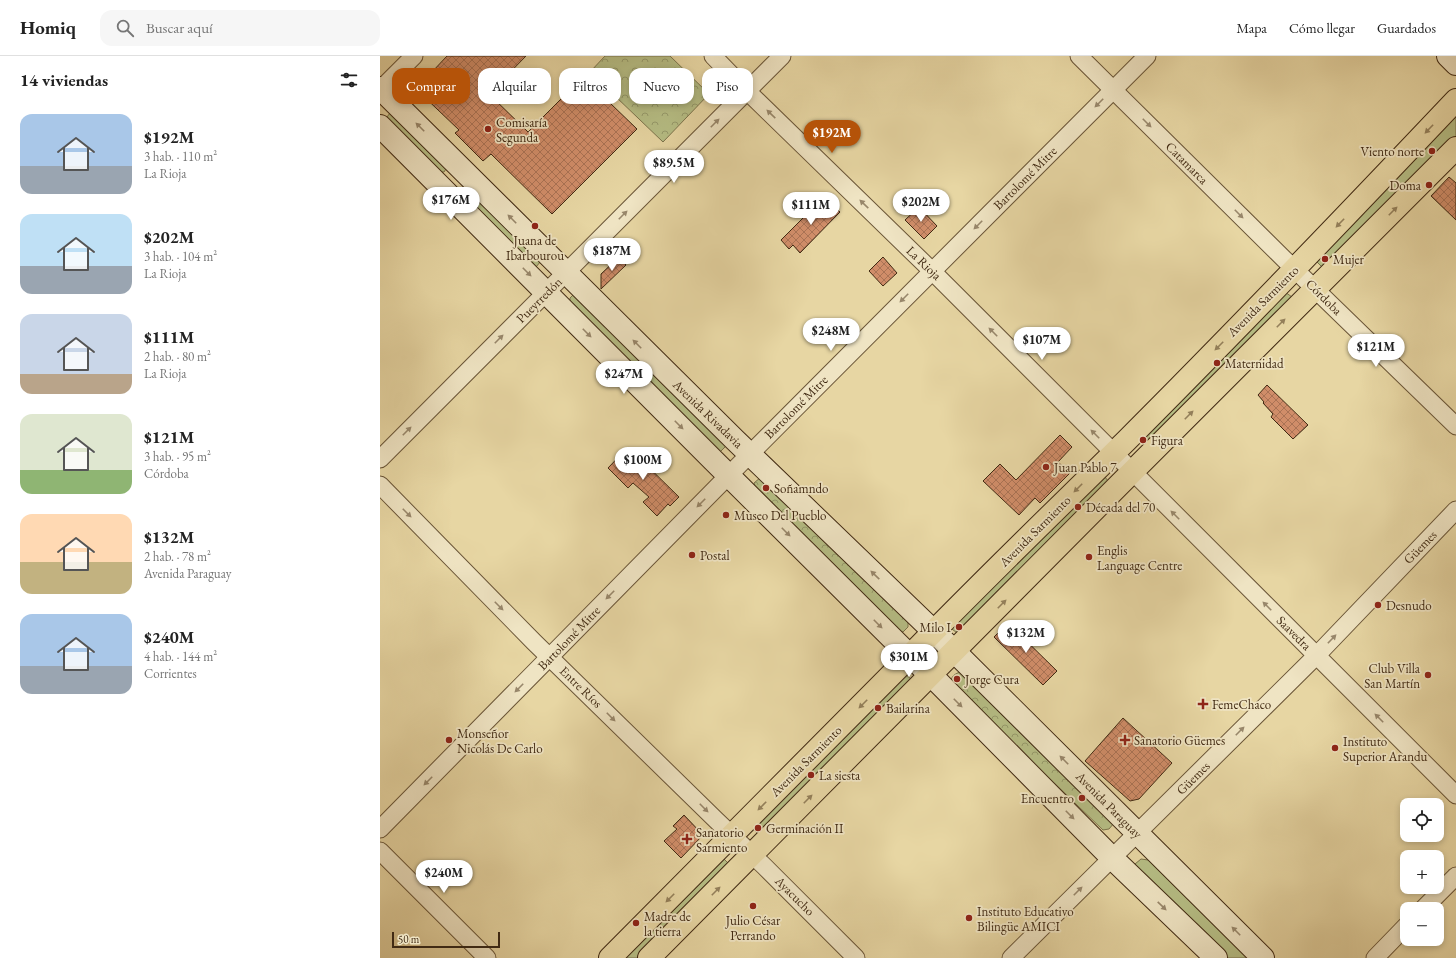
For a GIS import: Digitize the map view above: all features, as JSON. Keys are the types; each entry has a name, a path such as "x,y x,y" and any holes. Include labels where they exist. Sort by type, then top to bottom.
{"main road":[{"path":"1448,56 1456,64"},
{"name":"Avenida Rivadavia","path":"380,89 750,454 955,652"},
{"name":"Avenida Sarmiento","path":"610,958 1114,453 1295,269 1456,100"},
{"path":"380,126 910,656 931,675 1112,858 1216,958"},
{"name":"Avenida Sarmiento","path":"649,958 1456,148"},
{"path":"449,194 469,176"},
{"name":"Avenida Paraguay","path":"955,652 1263,958"}],"street":[{"path":"380,89 414,56"},
{"name":"La Rioja","path":"713,56 725,68"},
{"name":"Pueyrredón","path":"753,85 782,56"},
{"name":"Catamarca","path":"1079,56 1295,269"},
{"name":"Bartolomé Mitre","path":"380,829 932,270 1147,56"},
{"name":"La Rioja","path":"753,97 932,270 1132,472"},
{"name":"Pueyrredón","path":"380,459 734,104"},
{"name":"Córdoba","path":"1295,269 1456,426"},
{"name":"Saavedra","path":"1132,472 1456,795"},
{"name":"Entre Ríos","path":"380,485 550,657 732,836"},
{"name":"Güemes","path":"1011,958 1316,655 1456,510"},
{"name":"Ayacucho","path":"732,836 856,958"},
{"path":"380,851 487,958"},
{"path":"1430,902 1456,876"},
{"path":"1375,958 1400,932"}],"green space":[{"path":"605,56 670,56 682,68 629,68 629,104 694,104 694,79 702,87 702,101 663,142 621,102 621,68 594,68"},
{"path":"390,113 446,169 444,172 441,172 388,120 387,117"},
{"path":"1456,116 1456,137 1327,266 1322,267 1317,262 1317,257"},
{"path":"478,195 541,261 536,267 534,267 470,202"},
{"path":"1285,292 1292,297 1145,445 1139,440"},
{"path":"574,294 726,446 720,452 570,304 570,298"},
{"path":"761,477 908,621 908,627 903,632 899,631 755,487 754,483"},
{"path":"1105,477 1108,481 957,633 952,629 953,623"},
{"path":"961,672 1114,823 1109,829 1103,830 950,683 951,679 957,673"},
{"path":"905,674 911,679 760,836 749,825"},
{"path":"724,859 728,863 640,958 619,958"},
{"path":"1141,859 1148,860 1248,958 1227,958 1137,871 1135,864"}],"building":[{"path":"447,56 526,56 514,68 478,68 478,104 499,104 528,132 559,101 559,104 611,104 637,129 552,214 491,154 483,161 455,133 459,130 432,104 470,104 470,68 436,68"},
{"path":"1449,177 1456,183 1456,220 1431,196"},
{"path":"824,197 840,212 800,253 793,245 789,249 781,240"},
{"path":"919,207 937,226 924,239 905,220"},
{"path":"619,257 626,265 601,289 601,274"},
{"path":"883,257 897,273 883,286 869,271"},
{"path":"1267,385 1308,425 1293,439 1271,417 1273,414 1258,395"},
{"name":"Juan Pablo 7","path":"1060,435 1072,447 1058,462 1070,473 1040,503 1035,498 1019,515 983,481 1000,464 1016,480"},
{"path":"628,447 679,497 670,506 668,504 657,516 643,502 649,497 633,483 628,488 608,468"},
{"path":"1008,623 1057,671 1043,685 994,637"},
{"name":"Sanatorio Güemes","path":"1123,718 1172,763 1139,799 1130,801 1085,761"},
{"path":"684,815 703,835 681,858 664,841 677,829 673,826"}],"place":[{"name":"Comisaría Segunda","path":"488,129"},
{"name":"Viento norte","path":"1432,151"},
{"name":"Doma","path":"1429,185"},
{"name":"Juana de Ibarbourou","path":"535,226"},
{"name":"Mujer","path":"1325,259"},
{"name":"Maternidad","path":"1217,363"},
{"name":"Figura","path":"1143,440"},
{"name":"Juan Pablo 7","path":"1046,467"},
{"name":"Soñamndo","path":"766,488"},
{"name":"Década del 70","path":"1078,507"},
{"name":"Museo Del Pueblo","path":"726,515"},
{"name":"Postal","path":"692,555"},
{"name":"Englis Language Centre","path":"1089,557"},
{"name":"Desnudo","path":"1378,605"},
{"name":"Milo I","path":"959,627"},
{"name":"Club Villa San Martín","path":"1428,675"},
{"name":"Jorge Cura","path":"957,679"},
{"name":"FemeChaco","path":"1203,704"},
{"name":"Bailarina","path":"878,708"},
{"name":"Monseñor Nicolás De Carlo","path":"449,740"},
{"name":"Sanatorio Güemes","path":"1125,740"},
{"name":"Instituto Superior Arandu","path":"1335,748"},
{"name":"La siesta","path":"811,775"},
{"name":"Encuentro","path":"1082,798"},
{"name":"Germinación II","path":"758,828"},
{"name":"Sanatorio Sarmiento","path":"687,839"},
{"name":"Julio César Perrando","path":"753,906"},
{"name":"Instituto Educativo Bilingüe AMICI","path":"969,918"},
{"name":"Madre de la tierra","path":"636,923"}]}
